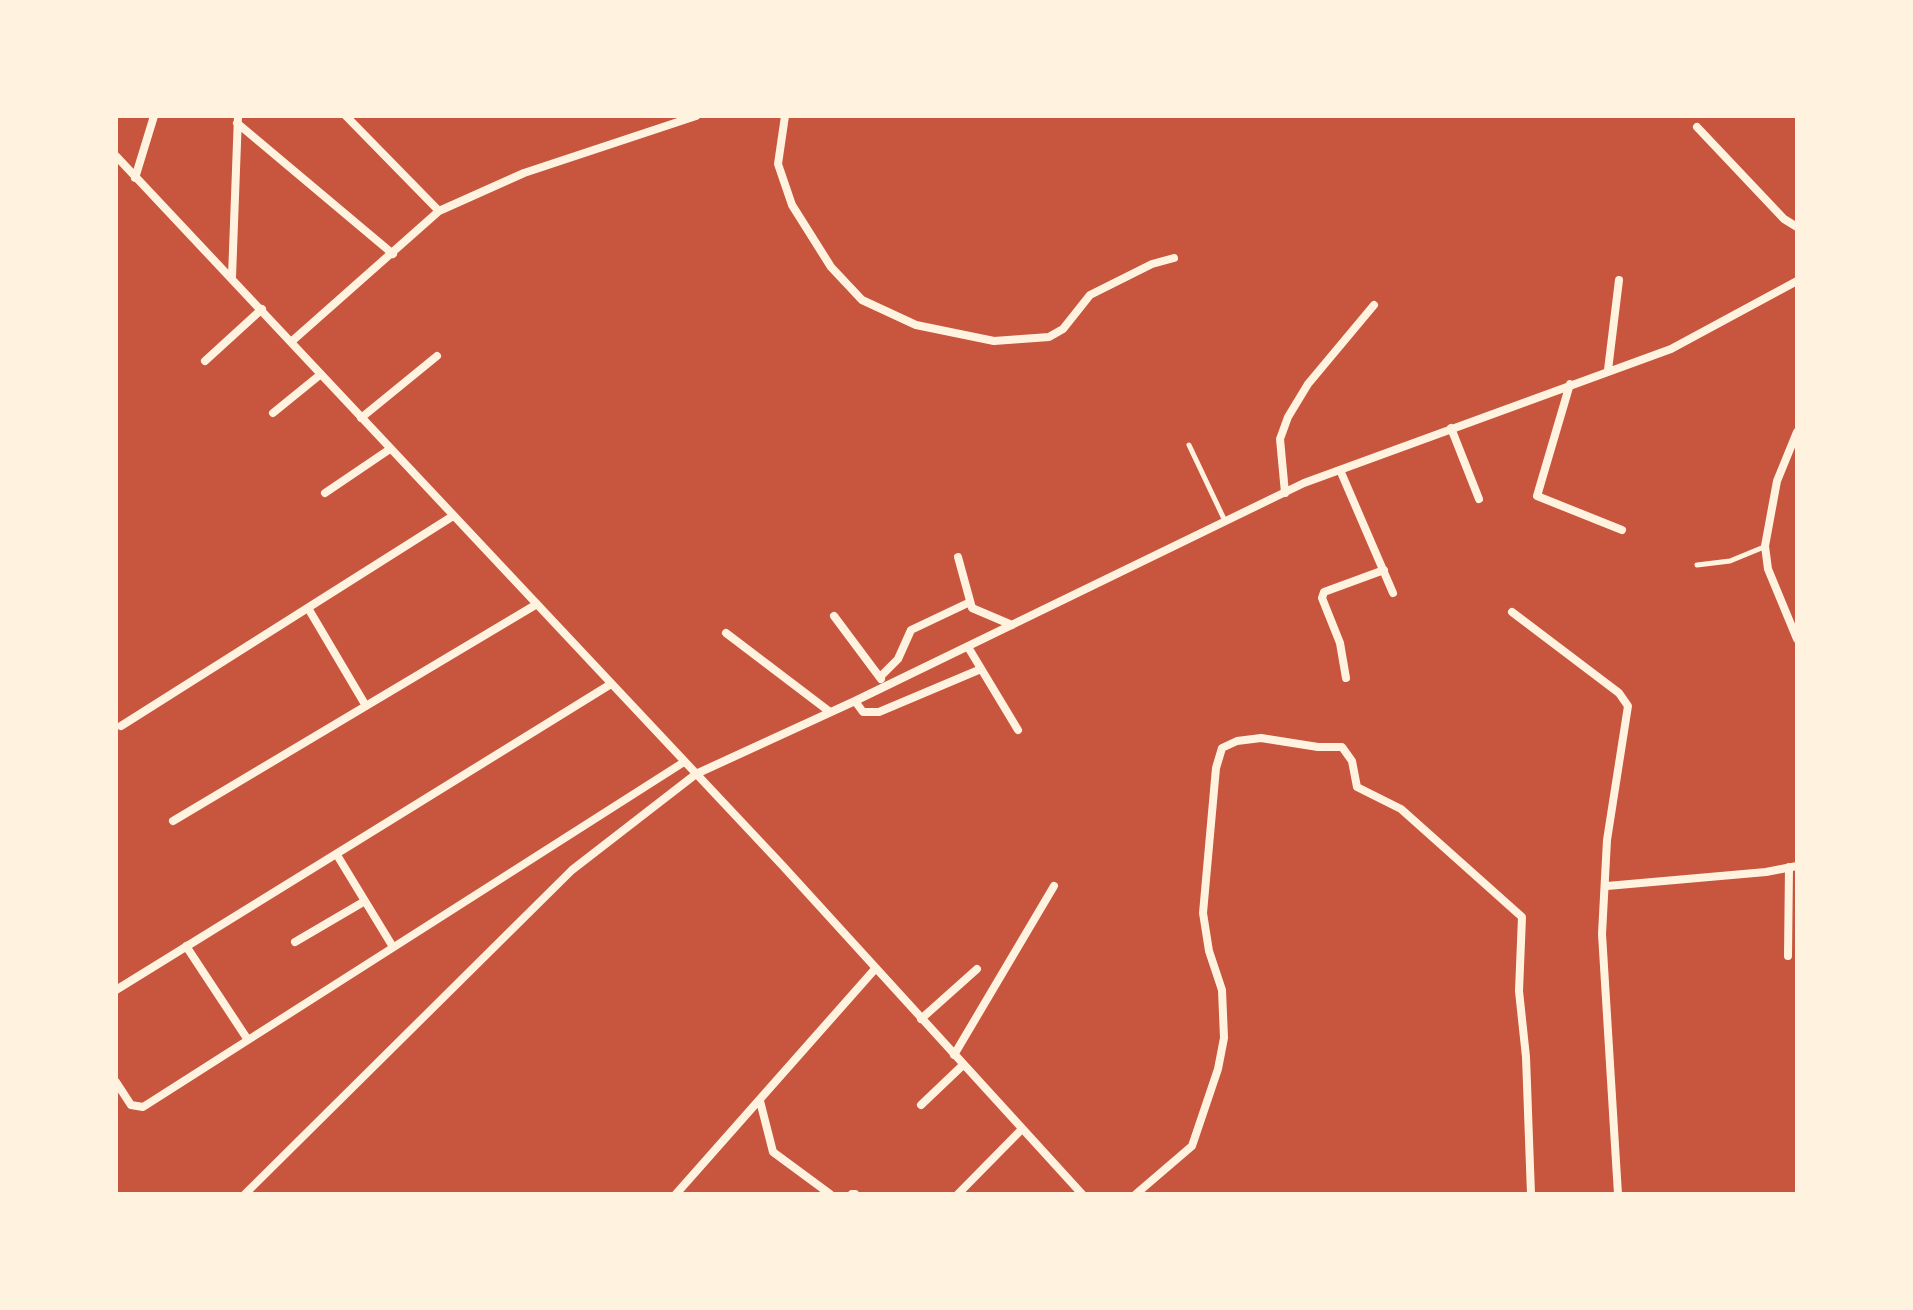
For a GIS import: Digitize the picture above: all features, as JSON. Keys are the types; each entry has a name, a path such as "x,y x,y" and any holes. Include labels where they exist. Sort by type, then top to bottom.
{"street":[{"path":"135,178 154,116"},
{"path":"346,116 439,211"},
{"path":"291,342 439,211 524,173 696,116"},
{"path":"785,116 778,164 792,205 823,255 844,285 862,300 916,325 994,341 1049,337 1063,329 1090,295 1152,264 1174,258"},
{"path":"232,277 237,120"},
{"path":"237,120 393,254"},
{"path":"1697,127 1784,219 1797,227"},
{"path":"116,156 696,774 1082,1194"},
{"path":"1615,369 1619,280"},
{"path":"245,1194 572,870 696,774 887,686 1285,493 1451,428 1671,349 1797,281"},
{"path":"1285,493 1280,439 1288,417 1308,384 1374,305"},
{"path":"205,361 262,309"},
{"path":"361,418 437,356"},
{"path":"273,413 321,374"},
{"path":"1570,384 1537,496 1622,530"},
{"path":"1451,428 1479,499"},
{"path":"1797,432 1777,481 1765,546 1768,569 1797,639"},
{"path":"325,493 390,449"},
{"path":"1340,470 1393,593"},
{"path":"121,726 453,516"},
{"path":"958,557 968,603 978,613 1012,625"},
{"path":"1346,678 1340,643 1325,605 1324,592 1384,570"},
{"path":"880,677 898,659 911,630 968,603"},
{"path":"173,821 537,604"},
{"path":"308,608 366,706"},
{"path":"1512,612 1619,693 1628,706 1607,840 1607,886 1602,934 1618,1194"},
{"path":"834,616 887,686"},
{"path":"726,633 830,712"},
{"path":"968,647 1018,730"},
{"path":"855,701 863,712 879,712 981,669"},
{"path":"116,990 611,684"},
{"path":"1136,1194 1192,1146 1218,1069 1224,1038 1222,990 1209,951 1203,913 1216,768 1222,748 1237,741 1261,738 1318,747 1342,747 1352,761 1357,787 1386,800 1522,917 1519,991 1526,1057 1531,1194"},
{"path":"116,1082 131,1105 143,1107 684,762"},
{"path":"337,855 393,947"},
{"path":"1607,886 1793,867 1788,956"},
{"path":"954,1055 1054,886"},
{"path":"295,942 365,901"},
{"path":"186,946 248,1040"},
{"path":"676,1194 875,969"},
{"path":"921,1019 977,969"},
{"path":"921,1105 963,1065"},
{"path":"760,1101 773,1152 830,1194"},
{"path":"958,1194 1022,1129"}],"lane":[{"path":"1189,445 1225,522"},
{"path":"1697,565 1730,561 1765,546"}]}
